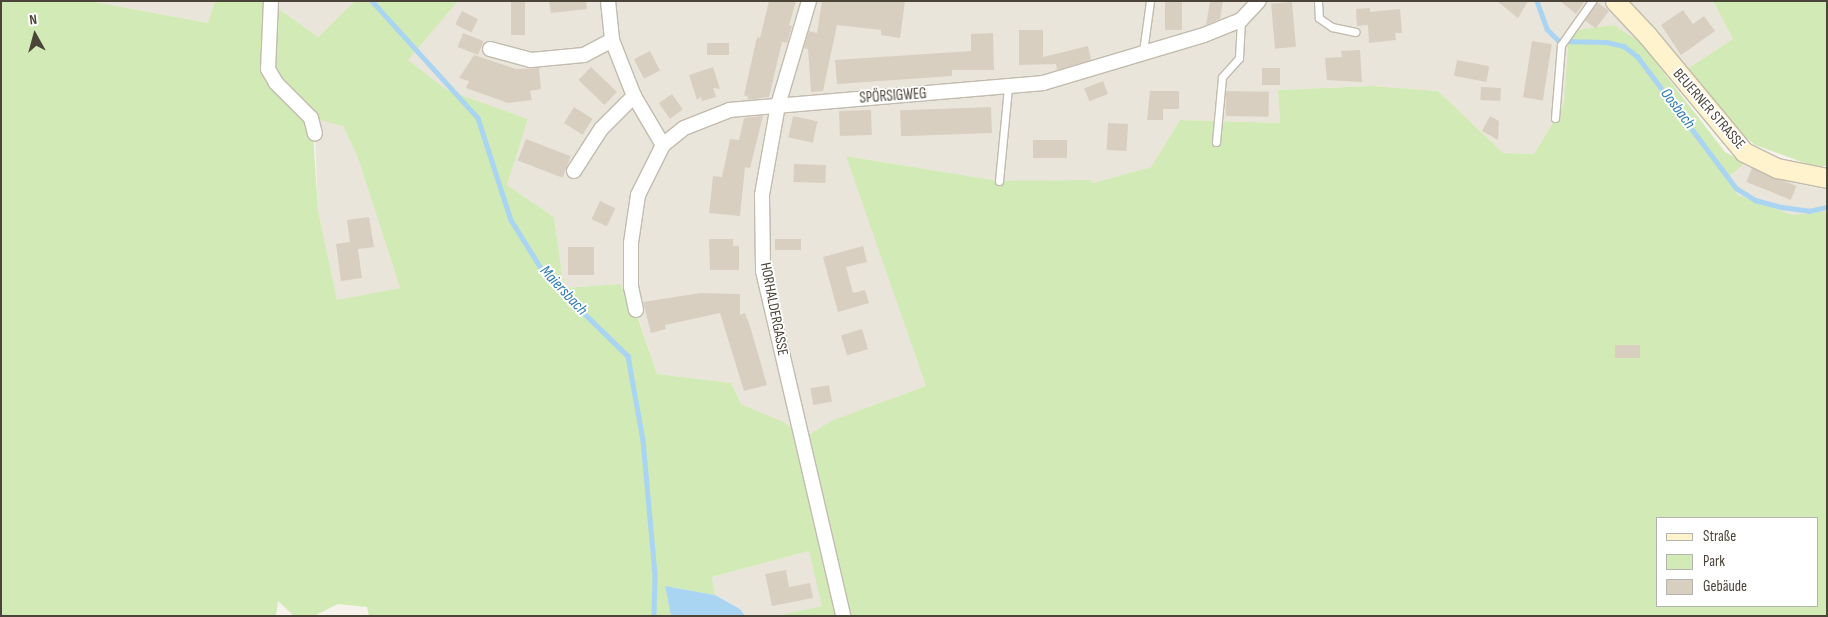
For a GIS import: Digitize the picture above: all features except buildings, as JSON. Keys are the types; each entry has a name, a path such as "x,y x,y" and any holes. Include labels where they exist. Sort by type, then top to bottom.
{"main road":[{"name":"BEUERNER STRASSE","path":"1615,1 1744,152 1777,168 1827,178"}],"street":[{"path":"271,1 268,69 276,82 311,118 315,134"},
{"path":"608,1 612,40 634,96 663,145 638,196 631,243 631,287 636,310"},
{"name":"HORHALDERGASSE","path":"809,1 778,105 762,195 763,271 843,616"},
{"name":"SPÖRSIGWEG","path":"663,145 684,128 730,110 1008,88 1043,83 1204,35 1241,20 1259,1"},
{"path":"490,49 531,60 584,56 612,40"},
{"path":"574,171 601,129 634,96"}],"lane":[{"path":"1143,52 1150,1"},
{"path":"1318,1 1319,18 1332,27 1354,32"},
{"path":"1555,118 1561,45 1565,36 1592,1"},
{"path":"1216,142 1222,77 1239,58 1241,20"},
{"path":"999,181 1008,88"}],"shaded area":[{"path":"90,1 215,1 209,23"},
{"path":"268,1 355,1 318,37"},
{"path":"458,1 1713,1 1733,39 1687,69 1655,27 1640,42 1614,25 1569,31 1564,104 1534,154 1503,153 1438,91 1372,86 1278,90 1280,123 1180,120 1151,167 1093,183 999,181 847,156 926,386 833,420 803,438 784,422 741,404 730,383 657,374 636,310 620,284 564,288 554,217 507,185 528,119 447,90 407,60"},
{"path":"311,118 343,125 357,155 400,288 337,301 318,210 315,134"},
{"path":"1745,163 1794,183 1827,190 1827,211 1792,215 1738,195 1726,179"},
{"path":"809,551 823,606 775,616 745,616 740,609 715,595 712,577"}],"green space":[{"path":"1,1 90,1 208,23 215,1 268,1 318,37 355,1 458,1 408,60 447,90 528,119 507,185 554,217 564,288 620,284 635,309 657,374 731,383 741,404 784,422 803,438 833,420 926,386 846,156 999,181 1094,180 1089,182 1093,183 1151,167 1180,120 1280,123 1278,90 1372,86 1438,91 1503,153 1534,154 1564,104 1569,31 1614,25 1640,42 1725,152 1745,163 1726,179 1738,195 1792,215 1827,211 1827,616 775,616 822,606 809,551 712,577 715,595 665,586 671,616 369,616 367,607 338,604 314,616 294,616 278,601 276,616 1,616","holes":["312,118 343,126 357,155 400,288 337,300 318,210"]},
{"path":"1713,1 1827,1 1827,166 1813,166 1755,145 1723,117 1687,69 1733,39"}],"water":[{"path":"665,586 715,595 740,609 745,616 671,616"}],"waterway":[{"name":"Maiersbach","path":"372,1 478,118 511,220 546,276 628,356 643,440 655,575 654,616"},
{"name":"Oosbach","path":"1537,1 1547,29 1559,41 1606,42 1624,46 1638,57 1736,188 1755,200 1782,207 1809,211 1827,207"}]}
